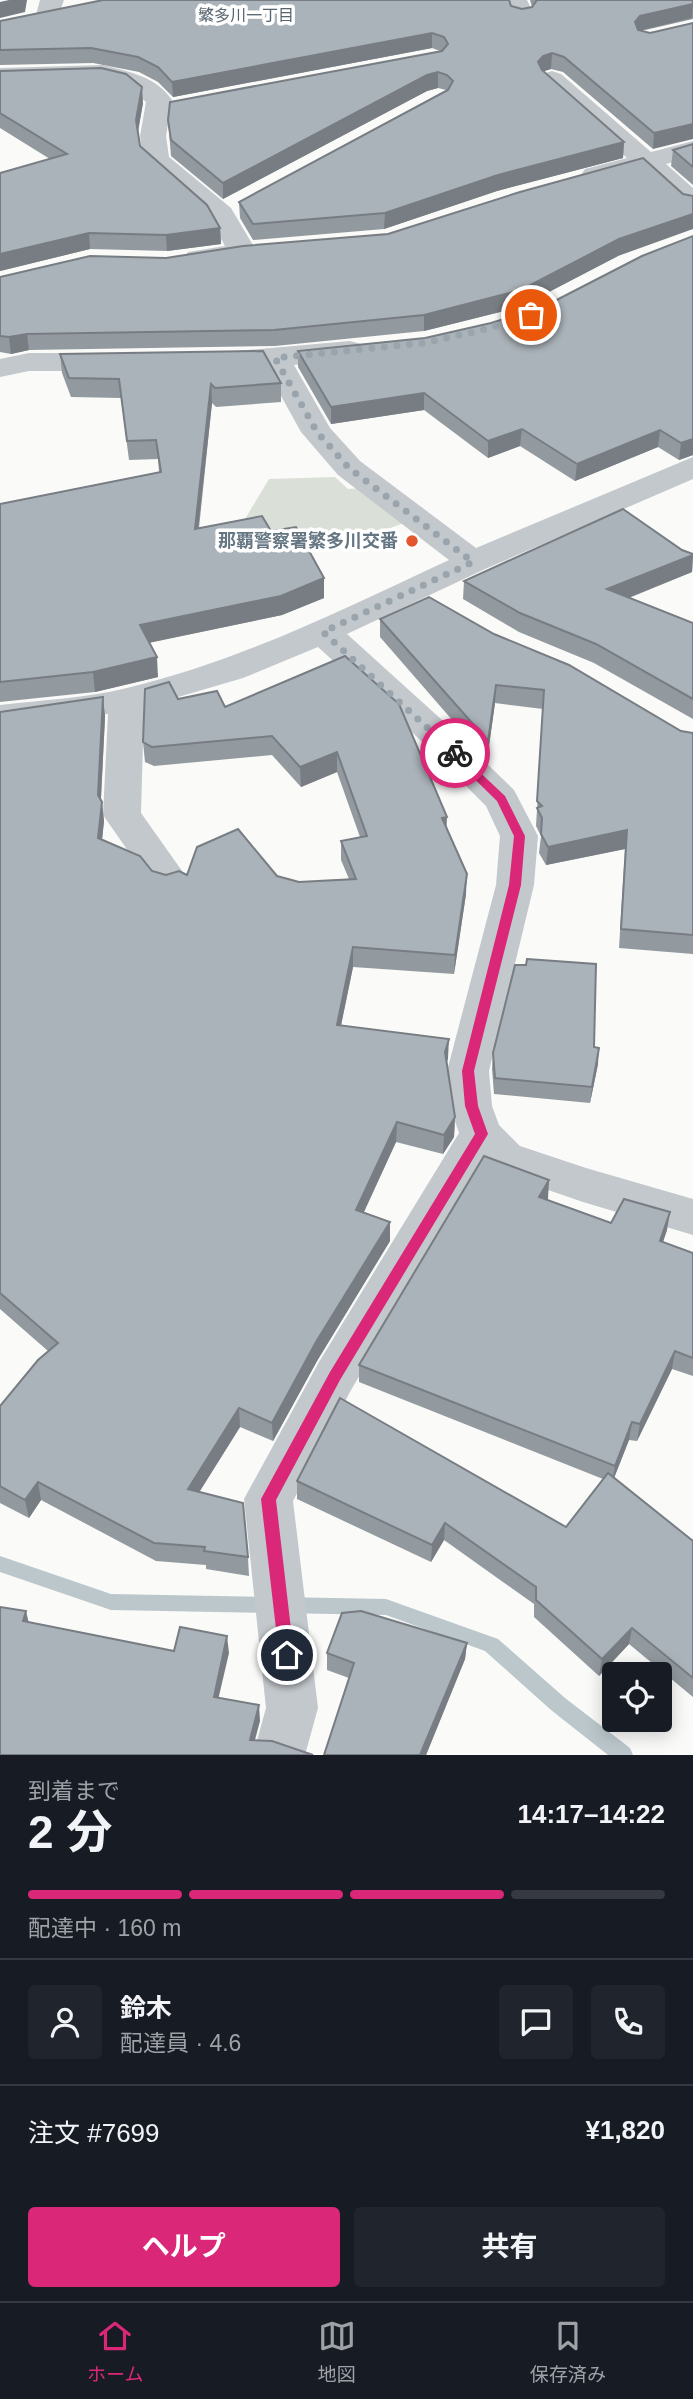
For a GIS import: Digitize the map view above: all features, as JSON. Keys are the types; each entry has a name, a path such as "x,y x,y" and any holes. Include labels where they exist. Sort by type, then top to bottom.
{"street":[{"path":"24,21 58,8"},
{"path":"0,76 103,73 137,82 159,100 153,136 156,160 221,214 256,251 167,263"},
{"path":"552,79 693,202"},
{"path":"157,110 185,105"},
{"path":"570,182 693,149"},
{"path":"221,214 245,201"},
{"path":"190,361 275,358 383,347"},
{"path":"275,358 317,432 349,468 473,562"},
{"path":"0,368 29,362 139,362"},
{"path":"0,717 126,700 231,670 323,632 473,562 693,467"},
{"path":"611,502 639,523"},
{"path":"417,590 450,610"},
{"path":"323,632 429,728 501,799 519,836 515,885 468,1071 471,1106 481,1134 505,1158 583,1185 693,1217"},
{"path":"126,700 122,815 168,878"},
{"path":"279,1755 292,1708 268,1499 335,1376 481,1134"}],"shaded area":[{"path":"335,477 348,489 363,488 404,523 363,538 290,533 242,524 269,479"}],"building":[{"path":"103,0 509,0 511,6 522,9 532,7 537,0 693,0 693,4 640,16 635,22 638,30 650,33 693,23 693,124 654,133 564,57 552,53 543,56 538,62 542,70 624,142 498,175 385,213 253,224 239,202 448,90 453,81 438,72 427,75 223,183 171,140 168,120 170,102 442,51 448,44 444,37 432,33 172,82 158,67 138,57 91,48 0,50 0,21"},
{"path":"101,68 126,74 142,87 136,120 140,146 207,205 220,228 166,235 89,233 0,254 0,173 67,154 0,113 0,71"},
{"path":"693,144 693,167 673,150"},
{"path":"643,158 683,194 693,196 693,214 619,239 521,290 424,315 274,330 0,336 0,277 90,256 166,258 243,246 388,234 520,192"},
{"path":"693,236 693,439 681,443 660,430 577,464 522,429 488,441 424,393 331,407 298,351 425,338 491,323 543,307 642,256"},
{"path":"263,351 281,383 215,388 211,384 195,529 262,516 271,531 296,527 324,578 281,596 140,625 157,657 93,672 0,682 0,504 161,472 156,440 127,441 119,379 69,378 60,354"},
{"path":"623,509 682,550 693,554 607,589 693,623 693,699 596,644 520,613 464,581"},
{"path":"429,597 494,634 569,665 681,731 693,733 693,935 621,929 627,830 548,847 541,834 542,818 537,808 542,806 537,801 544,690 496,685 488,741 380,619"},
{"path":"345,656 399,704 447,817 442,818 467,874 455,955 353,947 337,1025 449,1039 445,1052 455,1117 444,1135 397,1122 356,1210 390,1222 316,1342 272,1423 239,1408 188,1489 243,1503 248,1557 204,1551 205,1547 154,1543 38,1482 25,1500 0,1486 0,1406 38,1360 58,1343 0,1293 0,712 103,697 98,795 102,802 98,838 140,856 152,871 166,875 179,871 187,875 197,847 238,829 277,876 299,882 356,879 341,841 367,836 337,752 300,767 272,736 152,747 143,742 145,689 169,682 178,699 217,691 225,707"},
{"path":"527,959 596,964 594,1047 599,1048 592,1087 495,1078 493,1053 515,965 526,965"},
{"path":"484,1156 549,1180 539,1197 611,1223 624,1199 670,1212 660,1241 693,1253 693,1358 675,1351 640,1424 632,1422 615,1466 359,1365"},
{"path":"340,1398 566,1527 608,1473 693,1541 693,1678 632,1628 602,1659 536,1600 536,1587 445,1523 432,1545 297,1481"},
{"path":"0,1607 26,1611 23,1621 174,1651 180,1627 227,1636 214,1697 259,1705 250,1740 272,1741 313,1755 0,1755"},
{"path":"361,1611 467,1643 420,1755 324,1755 354,1663 327,1653 342,1613"}],"waterway":[{"path":"0,1564 111,1602 386,1607 491,1645 558,1704 623,1755"}],"way so far":[{"path":"455,753 323,632 473,562 349,468 317,432 275,358 424,343 479,331 531,315"}],"place":[{"name":"那覇警察署繁多川交番","path":"412,541"}],"district":[{"name":"繁多川一丁目","path":"246,15"}],"route":[{"path":"287,1655 268,1499 335,1376 481,1134 471,1106 468,1071 515,885 519,836 501,799 455,753"}]}
